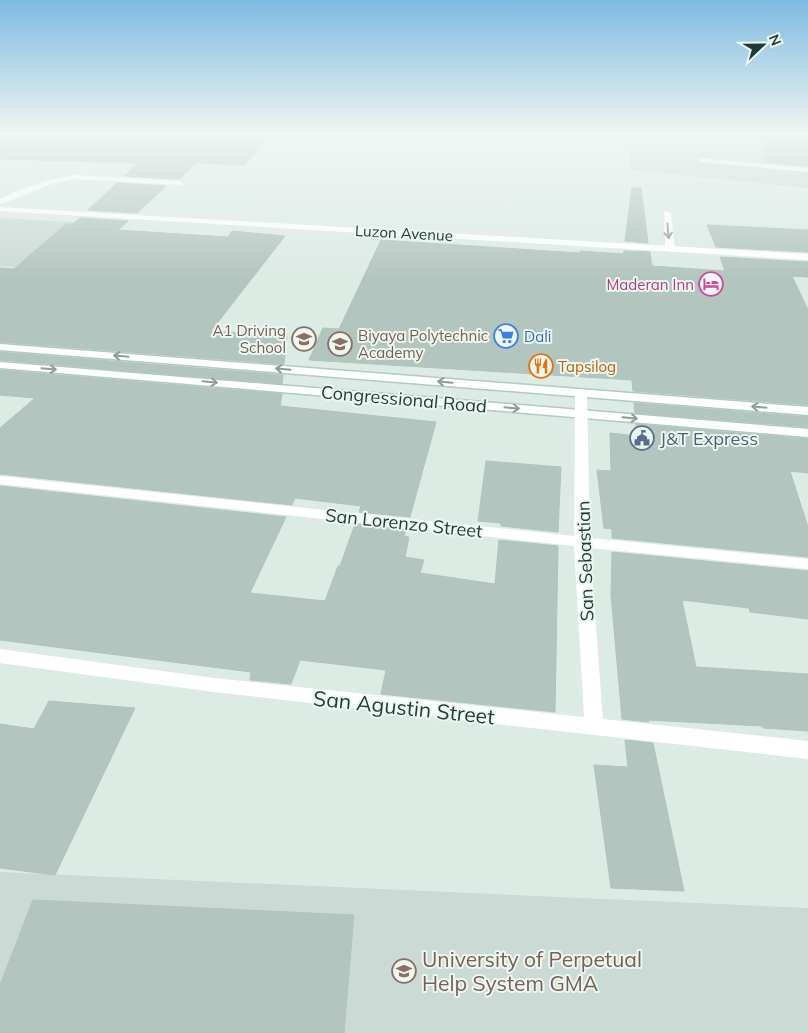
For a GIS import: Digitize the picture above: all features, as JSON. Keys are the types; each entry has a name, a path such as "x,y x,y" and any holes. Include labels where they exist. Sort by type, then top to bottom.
{"street":[{"path":"0,202 41,182"},
{"path":"168,182 180,183"},
{"name":"Luzon Avenue","path":"0,209 808,257"},
{"path":"667,213 670,249"},
{"name":"Congressional Road","path":"0,347 808,411"},
{"name":"Congressional Road","path":"0,365 808,433"},
{"name":"San Sebastian","path":"581,393 582,542 594,728"},
{"name":"San Lorenzo Street","path":"0,480 808,564"},
{"name":"San Agustin Street","path":"0,656 214,685 808,750"}],"shaded area":[{"path":"751,182 808,182 808,188"},
{"path":"0,218 89,223 33,268 0,266"},
{"name":"University of Perpetual Help System GMA","path":"0,872 808,908 808,1033 0,1033"}],"building":[{"path":"117,183 166,186 137,213 88,210"},
{"path":"632,188 641,188 648,243 625,241"},
{"path":"80,218 128,221 118,230 228,237 232,231 285,236 211,331 287,336 284,364 0,342 0,268 14,269 66,224 73,224"},
{"path":"707,225 808,230 808,252 716,247"},
{"path":"381,240 580,253 580,251 623,254 624,251 650,252 652,266 725,271 720,257 808,262 808,277 792,276 808,310 808,405 633,391 632,380 309,360 323,328 339,329"},
{"path":"0,352 283,375 282,384 0,360"},
{"path":"0,370 282,394 280,406 436,422 410,517 359,512 361,506 295,498 292,505 0,474 0,428 35,398 0,395"},
{"path":"634,403 808,417 808,427 635,413"},
{"path":"636,424 808,439 808,473 790,471 808,527 808,557 612,538 612,529 604,528 597,470 611,471 610,433 637,436"},
{"path":"486,461 561,467 558,532 501,526 501,523 478,521"},
{"path":"0,486 286,517 250,593 325,601 355,524 406,530 404,536 409,537 405,557 424,560 420,573 495,584 499,540 558,546 555,712 381,694 386,670 300,660 291,684 250,680 251,672 0,640"},
{"path":"612,552 808,571 808,619 750,612 749,608 682,600 696,667 808,674 808,731 763,728 762,726 648,720 649,722 622,719 611,595"},
{"path":"49,701 135,708 55,875 0,868 0,724 34,729"},
{"path":"625,740 653,743 684,891 611,888 594,765 628,767"},
{"path":"33,900 354,915 344,1033 0,1033 0,985"}],"place":[{"name":"Maderan Inn","path":"711,284"},
{"name":"Dali","path":"506,336"},
{"name":"A1 Driving School","path":"304,339"},
{"name":"Biyaya Polytechnic Academy","path":"340,344"},
{"name":"Tapsilog","path":"541,366"},
{"name":"J&T Express","path":"642,438"},
{"name":"University of Perpetual Help System GMA","path":"404,971"}]}
